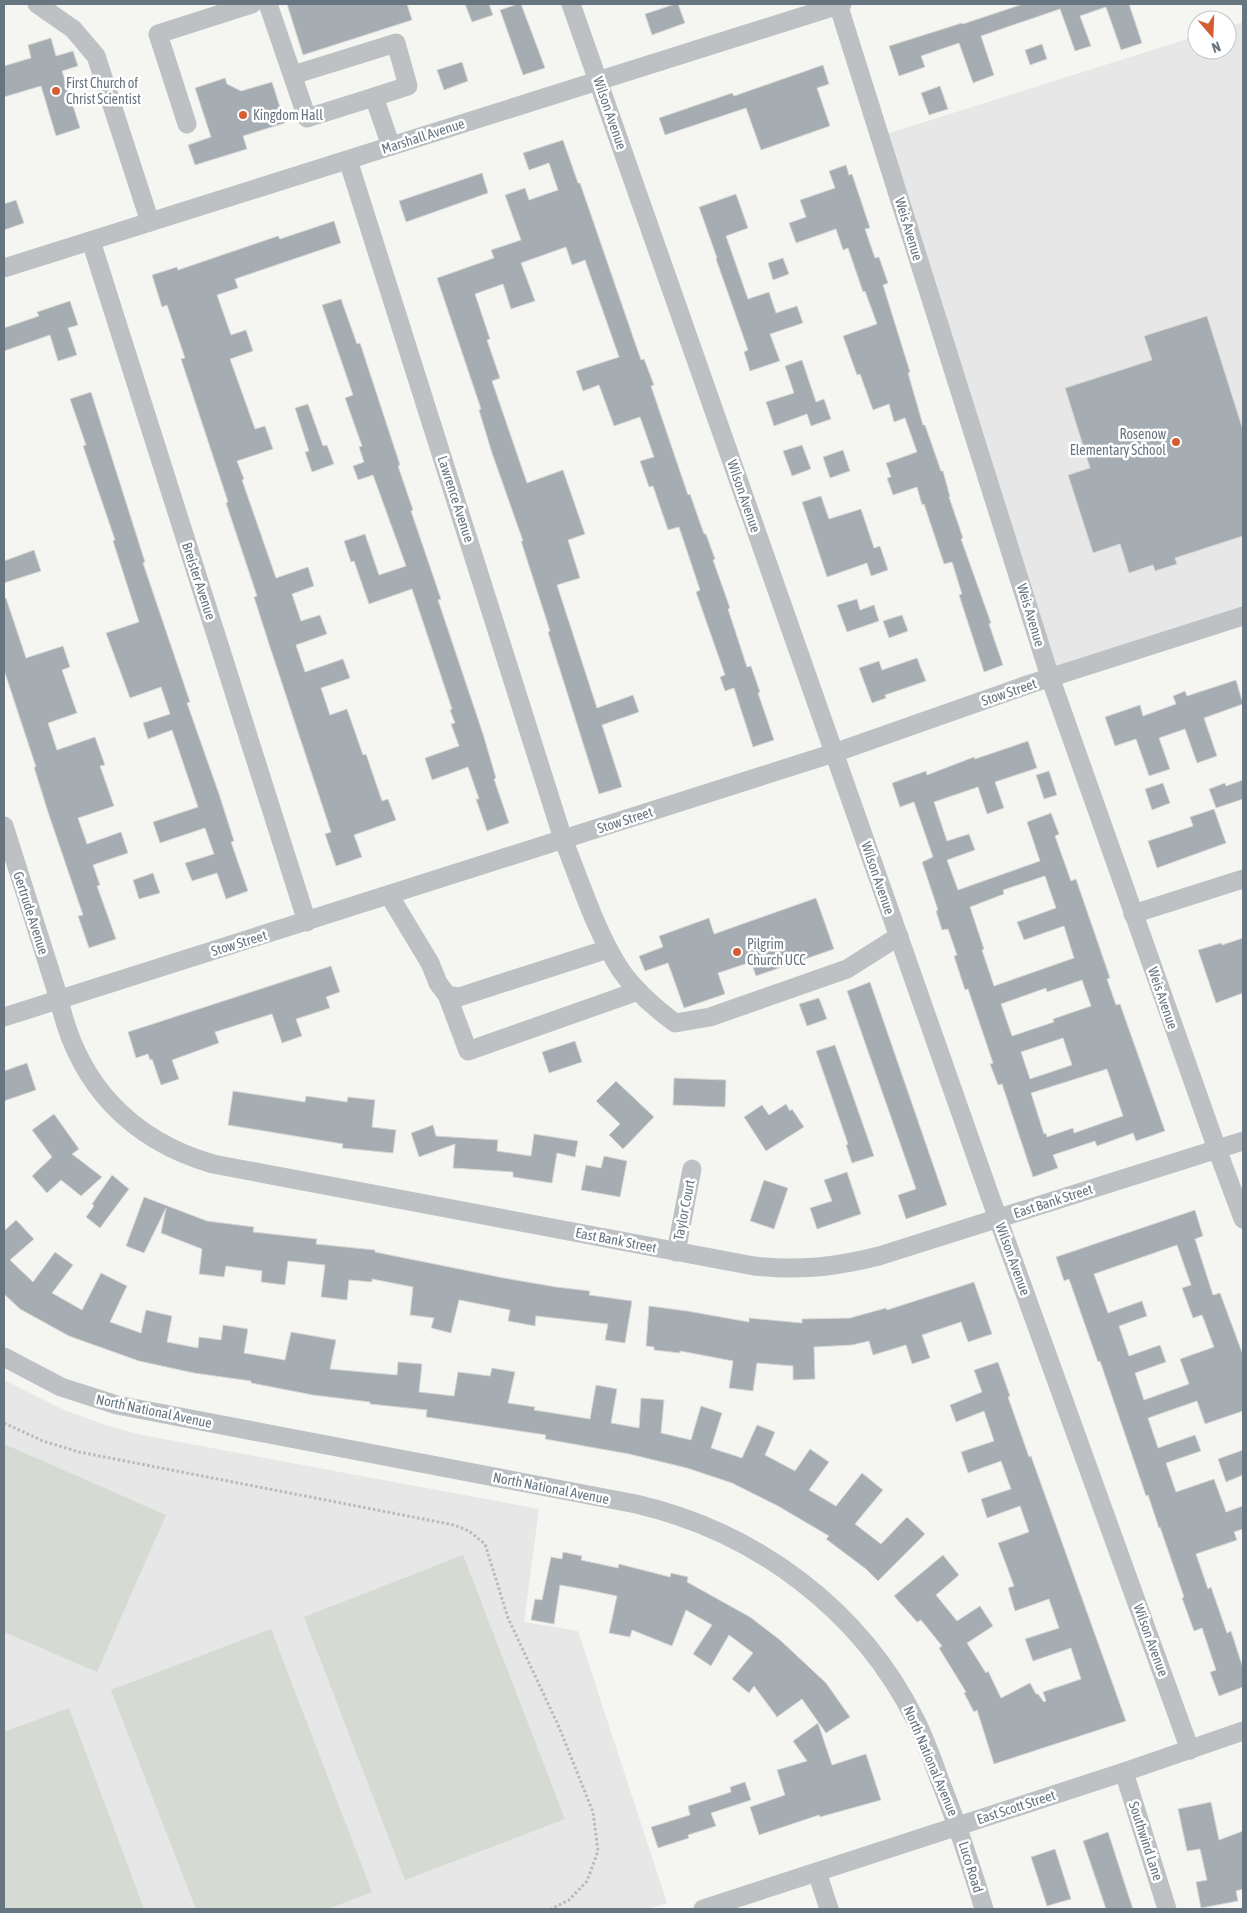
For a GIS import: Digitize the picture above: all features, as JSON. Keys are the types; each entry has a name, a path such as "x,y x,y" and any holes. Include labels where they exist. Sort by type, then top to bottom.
{"street":[{"path":"37,4 73,29 96,56 150,222"},
{"path":"187,124 158,34 252,4"},
{"path":"268,4 292,75 307,118 408,86 396,43 292,75"},
{"name":"Wilson Avenue","path":"571,4 998,1218 1190,1750"},
{"name":"Marshall Avenue","path":"4,268 840,4"},
{"name":"Weis Avenue","path":"840,4 1050,677 1216,1149 1243,1219"},
{"path":"374,97 391,146"},
{"name":"Lawrence Avenue","path":"348,160 563,839 608,949 621,971 638,991 675,1023 710,1017 847,969 899,936"},
{"name":"Breister Avenue","path":"91,241 306,922"},
{"name":"Stow Street","path":"4,1017 834,753 1050,677 1243,616"},
{"name":"Gertrude Avenue","path":"4,826 59,999"},
{"path":"1134,914 1243,879"},
{"path":"389,896 430,963 438,983 453,996 468,1051 638,991"},
{"path":"453,996 608,949"},
{"name":"East Bank Street","path":"59,999 64,1021 74,1048 87,1074 100,1091 114,1108 135,1126 159,1142 185,1155 213,1164 676,1252 773,1268 826,1268 868,1260 1243,1141"},
{"name":"Taylor Court","path":"676,1252 692,1169"},
{"name":"North National Avenue","path":"4,1357 61,1387 117,1405 636,1504 679,1516 732,1537 775,1562 815,1592 841,1616 874,1654 898,1689 919,1726 958,1826"},
{"name":"East Scott Street","path":"703,1909 1124,1772 1243,1731"},
{"name":"Southwind Lane","path":"1124,1772 1167,1909"},
{"name":"Luco Road","path":"958,1826 984,1909"},
{"path":"816,1872 829,1909"}],"path":[{"path":"4,1423 43,1441 79,1452 454,1525 469,1531 485,1544 508,1618 559,1727 593,1812 598,1851 587,1881 569,1900 551,1909"}],"shaded area":[{"path":"1243,22 1243,616 1050,677 880,136 1187,39 1187,60 1237,60 1237,24"},
{"path":"4,1380 64,1410 142,1435 539,1509 524,1622 578,1631 667,1903 648,1909 4,1909"},
{"path":"4,1444 166,1515 97,1672 4,1632"},
{"path":"463,1555 565,1819 405,1880 304,1617"},
{"path":"271,1629 372,1892 328,1909 196,1909 111,1690"},
{"path":"69,1708 144,1909 4,1909 4,1732"}],"building":[{"path":"287,4 407,4 412,20 303,55"},
{"path":"465,4 489,4 493,15 472,22"},
{"path":"521,4 545,68 523,75 500,10"},
{"path":"678,4 685,23 652,35 645,14"},
{"path":"1023,4 1129,4 1142,43 1121,50 1106,7 1080,16 1091,46 1075,51 1060,9 981,36 994,75 973,83 959,43 921,56 925,67 899,76 889,46"},
{"name":"First Church of Christ Scientist","path":"51,38 56,56 73,51 78,66 62,71 80,128 56,136 41,86 4,97 4,66 31,58 28,45"},
{"path":"1042,44 1047,59 1030,65 1025,50"},
{"path":"462,62 468,81 444,90 437,70"},
{"path":"823,65 829,84 817,88 830,126 761,150 746,108 665,135 659,118 732,93 734,96"},
{"name":"Kingdom Hall","path":"225,78 227,84 241,91 272,82 285,123 243,136 247,149 195,165 188,145 211,137 195,88"},
{"path":"940,86 948,109 929,115 921,93"},
{"path":"563,140 578,183 580,183 641,360 644,359 654,385 651,386 688,495 690,494 715,559 713,560 730,608 728,609 747,667 751,666 774,740 753,747 734,688 725,691 720,677 725,675 696,592 700,590 679,527 668,530 653,486 649,487 640,461 654,457 640,417 614,426 599,385 583,391 576,371 619,357 585,260 572,265 566,247 521,263 535,301 511,309 503,284 475,294 490,339 487,340 500,378 492,381 527,483 563,470 585,534 568,540 580,578 557,585 597,708 633,695 639,712 602,725 622,787 599,794 548,632 550,631 521,541 523,541 492,453 479,410 481,409 437,278 494,258 491,250 521,240 505,195 525,188 529,200 558,190 549,163 529,170 523,153"},
{"path":"846,165 849,175 852,174 870,228 865,229 875,258 879,257 888,283 883,285 910,372 908,373 923,425 925,425 941,471 943,471 949,497 963,538 961,539 991,623 989,624 1003,665 984,672 959,595 962,594 952,562 944,564 917,487 893,495 887,478 891,477 886,463 917,452 905,418 894,422 889,404 873,410 860,374 857,375 843,336 877,324 865,291 863,292 848,248 843,250 836,229 796,243 789,223 806,217 800,200 835,188 829,171"},
{"path":"482,173 488,193 406,222 399,201"},
{"path":"736,194 748,228 726,236 748,299 769,292 776,313 797,306 803,323 770,334 780,361 750,371 744,352 748,350 699,207"},
{"path":"16,200 24,223 4,230 4,204"},
{"path":"334,221 341,243 235,279 238,288 217,295 231,335 246,330 253,351 230,359 255,429 265,426 273,449 237,461 244,479 242,480 276,578 308,567 314,586 292,594 301,621 320,615 327,634 296,645 305,672 343,659 350,678 321,688 330,715 347,709 363,755 366,754 382,801 388,799 396,820 354,835 362,857 336,866 325,834 331,832 254,597 257,596 181,359 185,358 167,305 162,307 152,275 177,267 178,270 278,236 280,239"},
{"path":"783,258 789,274 773,280 768,263"},
{"path":"341,299 357,344 360,343 400,465 398,466 413,510 411,511 441,599 438,600 483,734 496,778 494,779 509,823 487,831 468,767 432,780 425,758 459,746 451,724 455,723 450,710 452,709 412,589 369,604 354,561 351,562 344,541 365,534 379,575 406,566 373,475 358,480 353,466 364,462 359,447 362,446 345,398 353,395 322,305"},
{"path":"70,301 78,325 68,328 77,355 58,361 50,335 4,351 4,328 39,316 37,312"},
{"name":"Rosenow Elementary School","path":"1207,316 1243,430 1243,536 1175,558 1177,564 1155,571 1153,565 1129,573 1120,544 1093,553 1068,475 1090,468 1065,388 1152,360 1144,336"},
{"path":"802,360 816,402 824,399 831,419 811,426 807,414 774,426 766,402 794,393 785,366"},
{"path":"91,392 145,562 143,563 190,702 187,703 219,794 234,841 231,842 248,891 226,899 217,873 192,881 185,863 214,854 205,828 160,843 153,822 198,807 172,730 148,739 143,723 170,714 161,687 130,698 106,633 139,622 113,541 115,540 83,446 86,445 70,399"},
{"path":"308,404 323,446 327,445 334,464 312,472 305,452 309,451 295,408"},
{"path":"802,445 811,469 792,476 783,451"},
{"path":"843,450 850,471 830,478 823,457"},
{"path":"821,496 829,519 861,509 874,548 880,546 888,570 871,576 867,563 827,577 802,502"},
{"path":"34,550 41,571 4,583 4,561"},
{"path":"6,598 26,658 63,646 70,667 62,670 77,713 48,723 57,750 95,737 105,765 100,766 114,806 78,818 87,844 121,832 128,853 93,865 100,885 97,886 116,939 89,948 78,916 83,915 48,812 34,767 36,767 4,670 4,599"},
{"path":"857,599 860,610 874,605 879,621 847,632 837,605"},
{"path":"902,615 908,631 889,638 883,621"},
{"path":"917,658 926,681 885,695 886,698 872,703 859,668 879,661 882,670"},
{"path":"1236,680 1243,704 1204,718 1217,756 1197,763 1185,729 1159,738 1170,769 1149,776 1136,739 1115,746 1105,717 1140,705 1143,716 1176,704 1173,696 1185,691 1187,696"},
{"path":"1028,741 1037,768 995,782 1004,808 987,814 978,787 934,802 947,841 969,834 975,850 947,860 958,890 1040,861 1027,822 1051,813 1059,834 1055,836 1071,881 1076,879 1110,978 1107,979 1116,1005 1120,1004 1165,1131 1136,1141 1133,1133 1097,1146 1095,1141 1053,1155 1058,1168 1033,1177 1002,1084 998,1085 990,1064 993,1063 968,989 965,990 954,956 957,955 948,929 942,930 936,911 938,910 922,862 933,857 914,802 900,807 892,783 926,771 927,775 974,757 975,759","holes":["1045,876 1056,908 1017,922 1024,940 1064,926 1074,958 994,986 970,907 1004,894 1003,890","1082,980 1091,1006 1053,1019 1054,1022 1012,1036 1001,1004 1046,988 1047,992","1063,1038 1072,1065 1030,1079 1021,1052","1107,1069 1123,1116 1074,1133 1073,1128 1047,1137 1046,1133 1044,1134 1031,1093"]},
{"path":"1049,771 1057,795 1044,799 1036,775"},
{"path":"1243,780 1243,799 1216,808 1209,789 1225,783 1226,786"},
{"path":"1163,783 1170,803 1152,810 1145,789"},
{"path":"1214,809 1226,843 1157,868 1148,841 1193,826 1190,817"},
{"path":"153,873 160,893 139,899 133,880"},
{"name":"Pilgrim Church UCC","path":"816,898 834,949 756,976 751,962 718,973 725,994 684,1008 668,963 645,971 639,956 663,947 659,936 709,918 714,934"},
{"path":"1243,938 1243,993 1216,1003 1198,950"},
{"path":"331,966 340,992 326,997 330,1008 296,1019 302,1036 282,1043 272,1014 215,1032 219,1043 172,1060 179,1079 161,1085 152,1059 150,1060 148,1054 136,1058 128,1032"},
{"path":"870,982 947,1205 906,1219 898,1195 916,1189 847,991"},
{"path":"819,998 827,1019 807,1026 799,1004"},
{"path":"575,1041 582,1062 549,1073 542,1052"},
{"path":"835,1045 874,1156 852,1163 846,1145 848,1144 816,1051"},
{"path":"27,1063 36,1090 4,1101 4,1071"},
{"path":"674,1078 726,1080 725,1107 673,1105"},
{"path":"616,1081 654,1117 623,1149 609,1135 620,1124 596,1101"},
{"path":"233,1091 305,1102 306,1096 347,1102 348,1097 375,1100 372,1127 396,1130 393,1153 342,1148 343,1144 228,1125"},
{"path":"786,1104 790,1111 792,1109 804,1127 766,1151 744,1117 762,1105 769,1115"},
{"path":"54,1114 79,1149 72,1154 102,1177 81,1196 61,1180 47,1193 32,1176 52,1157 32,1130"},
{"path":"433,1125 436,1136 498,1140 497,1151 531,1156 534,1134 578,1141 575,1157 557,1153 552,1183 513,1177 513,1172 453,1168 455,1144 419,1157 411,1133"},
{"path":"604,1156 627,1161 620,1197 581,1190 586,1165 601,1168"},
{"path":"847,1172 861,1214 817,1229 810,1208 832,1201 824,1180"},
{"path":"112,1175 129,1189 100,1228 86,1217 94,1206 92,1204"},
{"path":"764,1180 788,1188 774,1229 750,1221"},
{"path":"144,1197 207,1221 254,1227 253,1232 317,1239 316,1244 375,1250 375,1252 504,1278 590,1291 589,1295 632,1301 625,1343 605,1340 608,1324 536,1316 535,1326 508,1321 510,1310 459,1300 451,1333 431,1328 434,1318 410,1315 413,1287 372,1279 372,1282 349,1280 347,1300 321,1297 325,1265 288,1261 285,1285 261,1282 262,1271 226,1266 224,1277 199,1274 202,1249 161,1233 166,1208 144,1253 126,1246"},
{"path":"1195,1210 1203,1236 1195,1239 1213,1295 1220,1293 1243,1355 1243,1411 1205,1424 1197,1401 1148,1418 1158,1448 1195,1435 1201,1451 1166,1463 1176,1492 1214,1479 1226,1512 1243,1506 1243,1529 1234,1532 1237,1540 1196,1554 1208,1589 1211,1587 1227,1633 1231,1631 1243,1668 1243,1687 1219,1696 1210,1672 1216,1670 1202,1628 1194,1631 1160,1527 1148,1495 1146,1496 1100,1361 1098,1362 1069,1279 1064,1281 1056,1257","holes":["1177,1245 1191,1285 1182,1288 1193,1318 1202,1315 1214,1347 1180,1359 1189,1384 1144,1400 1135,1373 1166,1362 1160,1345 1129,1356 1119,1326 1147,1316 1142,1301 1108,1313 1094,1274"]},
{"path":"16,1220 34,1239 10,1260 33,1282 55,1252 73,1265 52,1293 82,1310 101,1273 127,1286 110,1322 141,1333 146,1310 172,1316 167,1342 198,1348 199,1337 221,1340 223,1325 248,1329 244,1353 285,1360 291,1332 336,1340 330,1369 397,1375 398,1362 422,1364 419,1392 454,1396 458,1372 490,1376 492,1368 515,1372 508,1403 535,1407 534,1410 590,1419 596,1385 617,1389 611,1423 639,1428 641,1398 664,1400 661,1433 691,1440 701,1406 722,1413 711,1448 742,1458 757,1425 775,1432 765,1455 795,1471 810,1449 829,1462 809,1490 836,1506 862,1473 883,1490 855,1524 881,1544 907,1517 925,1534 878,1581 866,1569 826,1539 829,1536 778,1506 732,1483 687,1468 629,1454 545,1439 546,1435 426,1417 427,1410 313,1395 251,1383 251,1381 194,1373 139,1361 69,1336 20,1309 4,1294 4,1231"},
{"path":"974,1282 992,1334 968,1342 961,1322 922,1335 930,1358 912,1364 906,1345 873,1355 869,1341 852,1345 814,1347 815,1379 793,1380 793,1366 757,1363 753,1391 729,1388 733,1361 680,1351 680,1353 654,1350 654,1347 646,1346 649,1306 749,1322 749,1318 802,1323 802,1319 850,1318 886,1308 887,1310"},
{"path":"998,1362 1029,1457 1031,1456 1126,1721 994,1764 977,1710 974,1712 964,1693 966,1692 939,1648 942,1646 921,1620 917,1622 894,1596 943,1555 959,1575 936,1595 957,1621 980,1606 993,1626 967,1643 986,1673 988,1671 1001,1698 1030,1683 1036,1694 1044,1702 1046,1701 1043,1692 1081,1679 1071,1648 1033,1661 1025,1639 1059,1628 1049,1599 1015,1611 1008,1588 1014,1586 998,1543 1029,1532 1020,1506 987,1518 981,1499 1011,1489 1001,1461 968,1473 961,1452 994,1441 984,1411 956,1422 950,1405 982,1392 974,1370"},
{"path":"1243,1450 1243,1475 1226,1482 1218,1459"},
{"path":"563,1552 582,1556 581,1560 618,1568 619,1564 670,1577 671,1573 688,1577 687,1582 750,1617 780,1640 826,1683 850,1717 826,1733 802,1699 777,1717 754,1686 749,1693 732,1679 753,1653 729,1635 711,1666 693,1654 712,1625 686,1610 672,1646 632,1630 630,1637 609,1633 617,1596 588,1590 560,1585 554,1624 531,1620 535,1599 542,1600 551,1557 562,1559"},
{"path":"818,1723 832,1765 866,1754 881,1800 820,1817 819,1815 759,1835 750,1807 785,1795 777,1770 807,1761 793,1741"},
{"path":"745,1782 751,1800 711,1813 716,1826 688,1835 689,1838 658,1848 651,1827 690,1815 688,1806 731,1792 730,1787"},
{"path":"1211,1802 1219,1840 1243,1831 1243,1889 1236,1891 1238,1901 1201,1908 1196,1882 1207,1880 1200,1849 1187,1851 1178,1809"},
{"path":"1108,1832 1133,1909 1106,1909 1083,1841"},
{"path":"1055,1849 1071,1899 1047,1906 1031,1857"}],"place":[{"name":"First Church of Christ Scientist","path":"56,91"},
{"name":"Kingdom Hall","path":"243,115"},
{"name":"Rosenow Elementary School","path":"1176,442"},
{"name":"Pilgrim Church UCC","path":"737,952"}]}
